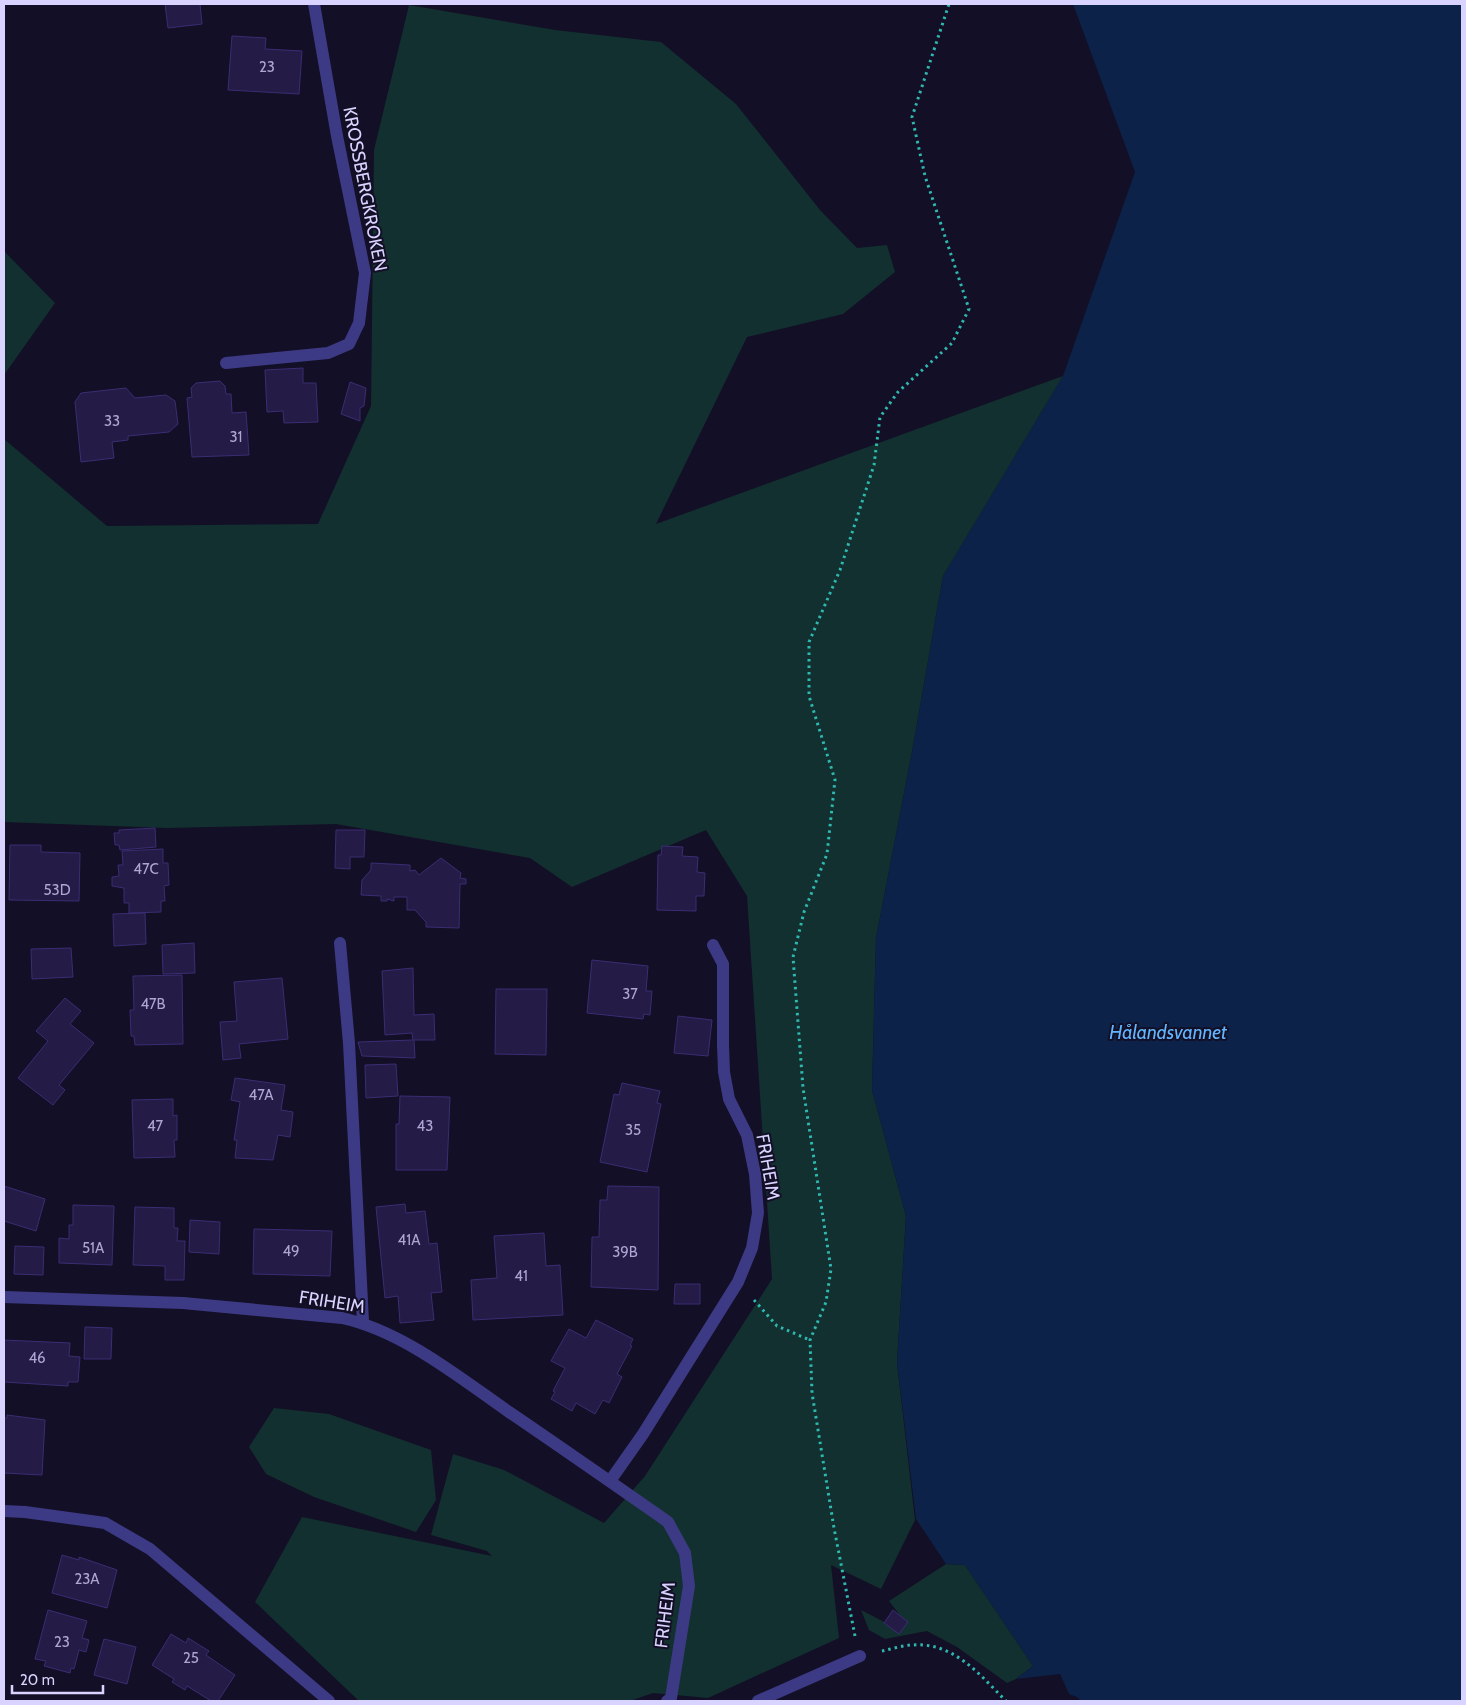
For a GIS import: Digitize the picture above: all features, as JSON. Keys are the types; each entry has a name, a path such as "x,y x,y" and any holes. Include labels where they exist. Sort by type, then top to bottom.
{"street":[{"name":"KROSSBERGKROKEN","path":"226,363 328,353 349,344 359,323 365,273 335,127 314,4"},
{"path":"340,943 349,1044 363,1322"},
{"name":"FRIHEIM","path":"610,1481 643,1434 738,1282 752,1248 758,1213 755,1174 747,1135 729,1099 724,1072 723,964 713,945"},
{"name":"FRIHEIM","path":"4,1297 182,1303 342,1318 363,1322 446,1367 668,1522 685,1553 689,1586 671,1700"},
{"path":"4,1511 105,1522 150,1549 330,1701"},
{"path":"758,1701 860,1656"}],"path":[{"path":"949,4 912,116 926,176 968,309 952,343 898,392 880,417 871,474 840,570 809,642 809,696 835,780 826,854 804,912 793,957 803,1088 831,1269 826,1302 810,1340 812,1393 834,1528 860,1656 913,1644 937,1647 966,1660 1006,1701"},
{"path":"738,1282 777,1326 810,1340"}],"green space":[{"path":"409,5 555,30 661,42 736,104 820,210 857,248 887,245 895,272 843,314 747,337 656,524 1063,376 943,576 912,752 876,938 872,1090 906,1216 897,1363 915,1520 881,1589 831,1565 839,1638 708,1698 653,1693 630,1701 359,1701 255,1602 302,1517 492,1556 487,1551 431,1535 453,1454 504,1470 604,1523 645,1476 772,1279 747,896 706,830 572,887 530,858 336,824 167,828 4,822 4,439 107,526 318,524 371,406 374,150"},
{"path":"4,251 55,303 4,375"},
{"path":"274,1408 329,1414 431,1450 436,1500 416,1532 314,1497 266,1474 249,1447"},
{"path":"946,1564 965,1565 1033,1666 1016,1679 1007,1683 957,1647 927,1631 885,1639 869,1630 861,1610 896,1628 902,1618 889,1601"}],"water":[{"name":"Hålandsvannet","path":"1073,4 1462,4 1462,1701 1081,1701 1069,1694 1060,1674 1016,1679 1033,1666 965,1565 946,1564 916,1519 897,1363 906,1216 872,1090 876,938 912,752 943,576 1063,376 1135,172"}],"building":[{"path":"165,4 200,4 202,24 168,28"},
{"path":"232,36 266,38 265,49 302,51 299,94 228,90"},
{"path":"303,368 303,383 316,383 318,422 284,423 283,411 267,412 265,370"},
{"path":"220,381 225,386 226,394 231,394 232,413 246,412 249,455 192,457 187,398 192,397 191,388 196,383"},
{"path":"350,382 366,388 364,406 360,408 360,421 341,414"},
{"path":"126,388 135,398 166,395 175,401 178,424 169,432 128,436 128,440 112,442 114,458 81,462 75,402 81,393"},
{"path":"155,828 156,847 120,850 119,845 115,845 114,833 119,833 119,830"},
{"path":"336,830 365,830 364,857 350,857 350,869 335,868"},
{"path":"10,845 41,845 41,852 80,853 79,901 9,900"},
{"path":"662,846 683,847 682,856 698,857 697,872 705,873 704,896 696,896 696,911 657,910 658,855 661,855"},
{"path":"163,849 163,863 168,863 169,885 164,886 165,901 161,901 161,912 129,913 129,903 124,903 124,888 112,886 112,877 119,876 118,865 123,865 122,851"},
{"path":"441,858 461,873 460,878 466,879 466,884 460,884 459,928 426,927 426,922 415,910 407,910 407,897 394,897 394,901 387,899 387,901 381,901 381,896 361,895 362,880 371,870 371,863 410,865 410,871 415,870 419,875"},
{"path":"145,913 146,944 114,946 113,914"},
{"path":"194,943 195,973 163,974 162,945"},
{"path":"71,948 73,977 32,979 31,949"},
{"path":"592,960 648,966 646,991 652,991 650,1015 644,1014 643,1019 587,1013"},
{"path":"413,968 414,1015 434,1014 435,1040 414,1040 415,1058 362,1056 358,1042 413,1040 412,1033 385,1035 382,971"},
{"path":"182,975 183,1044 135,1045 134,1036 131,1036 130,1010 134,1010 133,976"},
{"path":"282,978 288,1039 239,1044 241,1058 223,1060 220,1022 237,1021 234,982"},
{"path":"496,989 547,989 546,1055 495,1054"},
{"path":"65,998 81,1011 70,1024 94,1043 59,1085 65,1090 53,1105 18,1078 48,1041 36,1031"},
{"path":"678,1016 712,1020 708,1056 674,1053"},
{"path":"396,1064 398,1096 366,1098 365,1065"},
{"path":"235,1078 285,1085 281,1110 293,1112 290,1137 278,1135 273,1160 235,1158 237,1140 234,1140 240,1102 231,1100"},
{"path":"622,1083 660,1091 657,1103 661,1104 647,1172 600,1162 614,1094 619,1095"},
{"path":"400,1096 450,1097 447,1170 396,1170 396,1124 399,1124"},
{"path":"173,1099 173,1116 177,1115 177,1140 174,1140 175,1157 134,1158 132,1100"},
{"path":"4,1186 45,1199 36,1231 4,1221"},
{"path":"608,1186 659,1187 658,1290 591,1287 592,1237 599,1237 600,1200 607,1200"},
{"path":"405,1204 406,1213 425,1211 429,1244 437,1243 442,1292 431,1293 434,1320 400,1323 398,1296 385,1298 376,1207"},
{"path":"73,1205 114,1206 112,1265 59,1263 59,1238 69,1239 69,1225 73,1225"},
{"path":"135,1207 174,1208 174,1228 178,1228 177,1241 185,1241 184,1280 165,1280 165,1266 133,1265"},
{"path":"190,1220 220,1222 219,1254 189,1252"},
{"path":"254,1229 332,1231 330,1276 253,1274"},
{"path":"544,1233 546,1266 560,1265 563,1315 473,1320 471,1280 497,1278 494,1236"},
{"path":"15,1246 44,1247 43,1275 14,1274"},
{"path":"675,1284 700,1284 700,1304 674,1304"},
{"path":"596,1320 633,1339 630,1345 632,1346 617,1374 622,1377 609,1403 603,1400 595,1414 576,1403 572,1411 551,1399 565,1368 551,1361 569,1329 586,1338"},
{"path":"85,1327 112,1328 111,1359 84,1359"},
{"path":"4,1340 70,1343 69,1356 80,1357 78,1382 68,1382 68,1386 4,1382"},
{"path":"7,1415 45,1420 42,1475 4,1473 4,1418 7,1418"},
{"path":"62,1555 79,1560 79,1557 117,1570 107,1608 52,1593"},
{"path":"48,1610 87,1621 82,1638 89,1640 86,1652 79,1650 74,1669 71,1668 70,1673 44,1666 46,1661 35,1659"},
{"path":"893,1610 908,1622 899,1634 884,1623"},
{"path":"171,1634 186,1643 188,1638 209,1651 206,1655 235,1675 218,1701 211,1701 187,1686 185,1690 172,1682 174,1679 152,1665"},
{"path":"104,1639 136,1647 127,1684 94,1675"}]}
